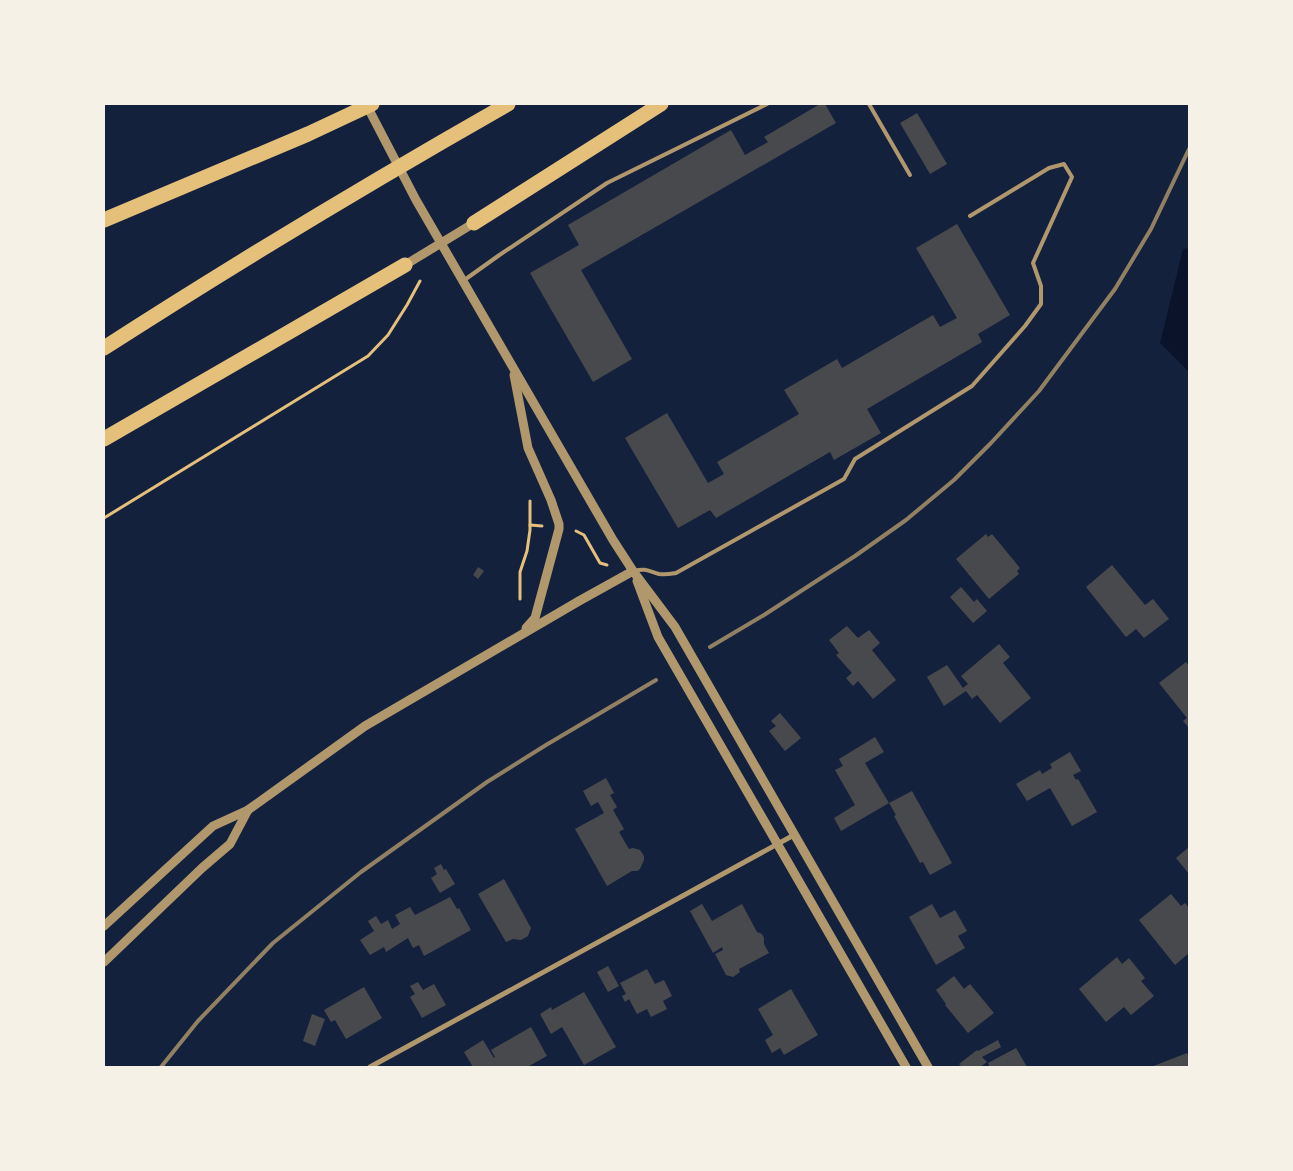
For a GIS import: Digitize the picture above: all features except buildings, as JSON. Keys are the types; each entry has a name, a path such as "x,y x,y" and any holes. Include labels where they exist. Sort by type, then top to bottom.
{"highway":[{"path":"104,220 308,134 372,104"},
{"path":"104,348 184,296 449,137 508,104"},
{"path":"474,223 661,104"},
{"path":"104,439 405,265"}],"street":[{"path":"366,104 426,217 512,368 613,540 633,571 675,627 928,1067"},
{"path":"405,265 474,223"},
{"path":"512,368 528,448 551,500 559,524 535,618 520,635"},
{"path":"104,926 213,826 248,810 365,726 633,571"},
{"path":"633,571 658,637 906,1067"},
{"path":"104,962 202,868 230,844 248,810"},
{"path":"370,1067 794,835"}],"lane":[{"path":"463,281 607,183 767,104"},
{"path":"869,104 910,175"},
{"path":"633,571 641,569 667,575 676,573 844,479 856,459 972,386 1025,326 1041,304 1042,286 1033,263 1072,177 1064,164 1048,168 970,216"}],"path":[{"path":"104,518 368,356 388,335 424,274"},
{"path":"520,599 520,572 527,551 530,500"},
{"path":"530,525 578,531 584,535 600,563 633,571"}],"water":[{"path":"1189,248 1189,372 1160,343 1183,249"}],"railway":[{"path":"710,647 764,615 855,556 906,520 954,480 991,443 1039,391 1115,289 1151,229 1189,149"},
{"path":"161,1067 198,1021 273,943 361,872 487,782 656,680"}]}
